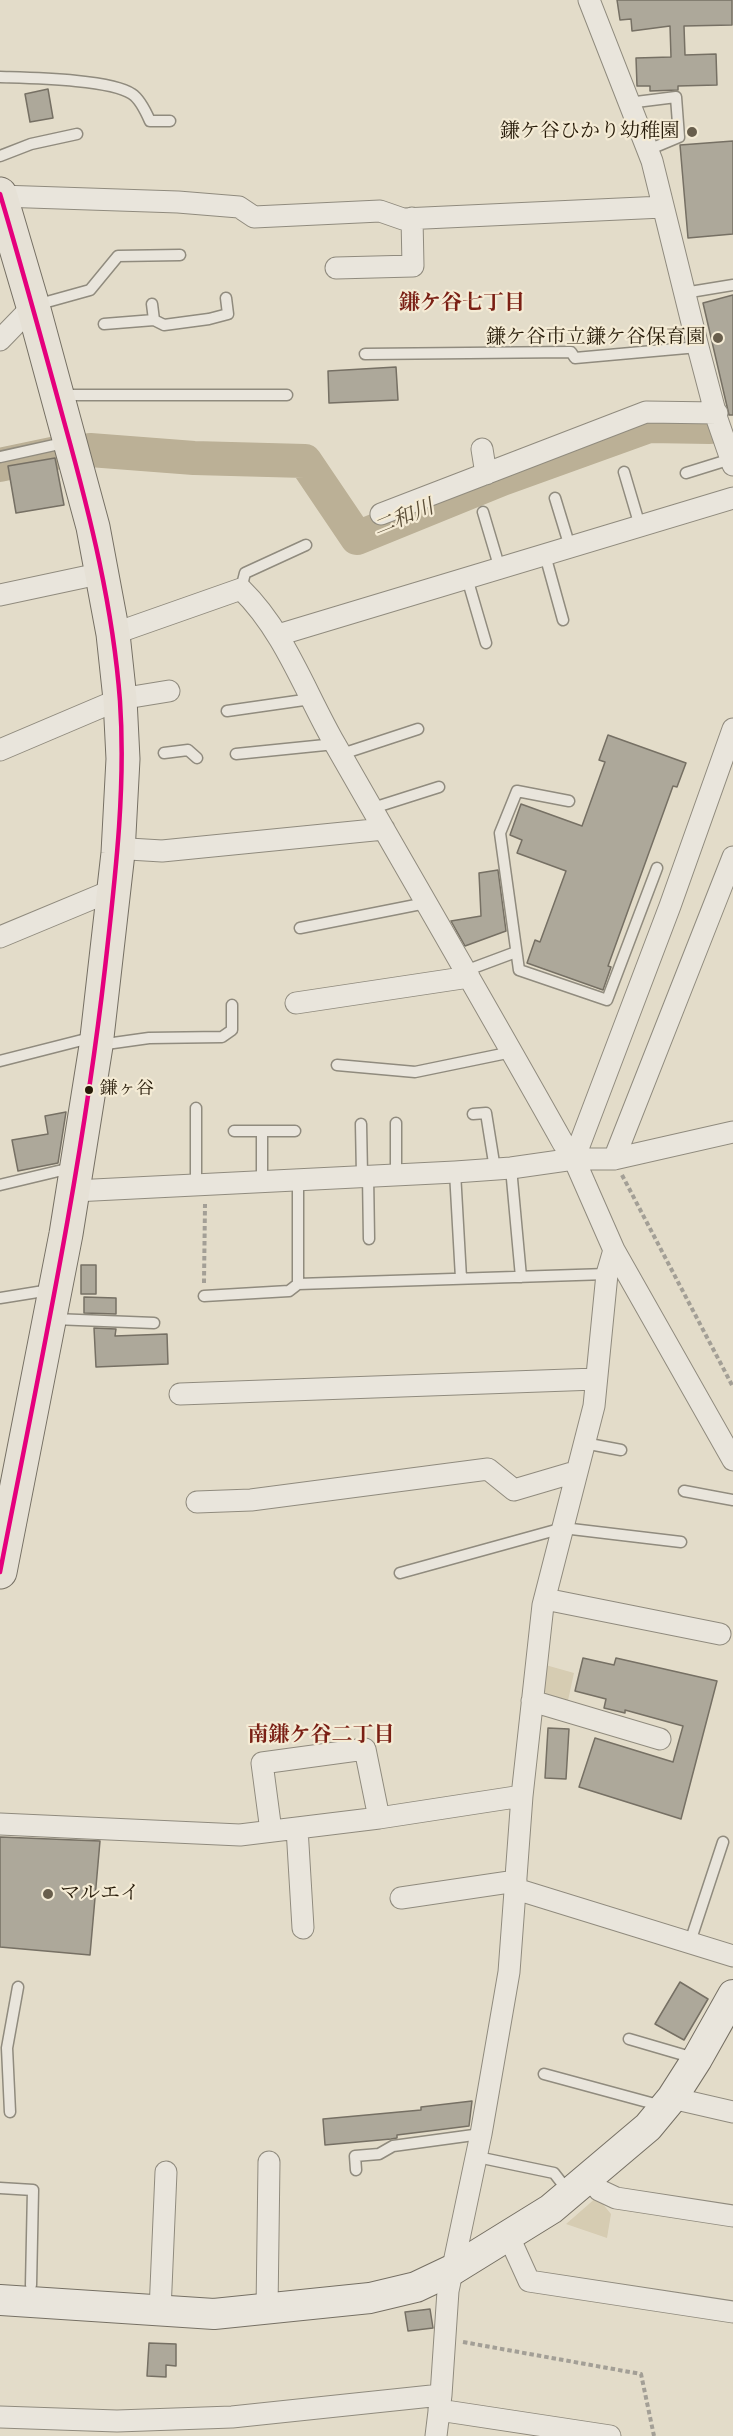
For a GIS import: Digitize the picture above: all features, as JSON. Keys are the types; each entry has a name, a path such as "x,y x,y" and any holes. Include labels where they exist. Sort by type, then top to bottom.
{"main road":[{"path":"0,195 71,441 103,573 120,699 123,759 118,853 96,1041 54,1304 12,1456 0,1572"}],"street":[{"path":"589,0 652,161 698,348 732,462"},
{"path":"0,195 178,202 239,207 254,217 380,211 403,219 663,207"},
{"path":"336,268 413,266 412,218"},
{"path":"0,340 33,306"},
{"path":"381,514 646,412 718,421"},
{"path":"482,449 486,474"},
{"path":"278,635 733,498"},
{"path":"0,595 103,573"},
{"path":"113,634 242,589 260,608 278,635 384,829 574,1159 614,1250 733,1460"},
{"path":"0,750 120,699 169,691"},
{"path":"574,1159 670,906 733,729"},
{"path":"118,853 129,849 162,850 384,829"},
{"path":"614,1159 733,857"},
{"path":"1,936 113,890"},
{"path":"296,1003 467,974"},
{"path":"75,1179 200,1185 455,1172 574,1159 614,1159 733,1132"},
{"path":"436,2436 448,2291 481,2134 509,1972 522,1796 545,1599 594,1406 607,1274 614,1250"},
{"path":"180,1394 597,1379"},
{"path":"196,1502 251,1500 488,1469 514,1490 576,1472"},
{"path":"545,1599 720,1634"},
{"path":"532,1701 660,1739"},
{"path":"271,1831 262,1763 365,1749 379,1818"},
{"path":"0,1824 240,1835 379,1818 522,1796"},
{"path":"297,1828 303,1928"},
{"path":"401,1898 516,1885 733,1956"},
{"path":"0,2300 214,2314 370,2298 416,2287 454,2269 509,2237 581,2186 648,2127 698,2059 733,1995"},
{"path":"668,2102 733,2112"},
{"path":"267,2310 269,2162"},
{"path":"160,2311 166,2172"},
{"path":"581,2186 599,2190 616,2198 733,2216"},
{"path":"509,2237 529,2282 733,2312"},
{"path":"0,2417 117,2421 232,2417 440,2402 610,2436"}],"lane":[{"path":"0,77 117,86 134,94 150,121 170,122"},
{"path":"628,103 676,97 679,137 648,150"},
{"path":"0,156 32,144 77,134"},
{"path":"33,306 90,290 118,256 180,255"},
{"path":"684,293 733,285"},
{"path":"104,324 154,320 164,325 209,319 228,314 226,298"},
{"path":"152,304 154,320"},
{"path":"364,354 571,352 575,358 698,348"},
{"path":"58,395 287,395"},
{"path":"0,457 71,441"},
{"path":"686,473 732,462"},
{"path":"624,472 640,526"},
{"path":"555,498 570,547"},
{"path":"483,512 500,568"},
{"path":"242,589 245,573 306,545"},
{"path":"544,555 563,620"},
{"path":"467,578 486,643"},
{"path":"227,711 311,699"},
{"path":"236,754 339,749 418,729"},
{"path":"164,753 188,750 196,758"},
{"path":"373,808 439,787"},
{"path":"569,801 517,791 500,833 519,970 607,1000 657,868"},
{"path":"300,928 426,903"},
{"path":"467,974 516,952"},
{"path":"0,1061 96,1041 222,1037 232,1030 232,1005"},
{"path":"337,1065 415,1072 512,1052"},
{"path":"196,1108 200,1185"},
{"path":"473,1114 486,1113 503,1168 521,1276"},
{"path":"396,1123 396,1174"},
{"path":"361,1124 369,1239"},
{"path":"234,1131 295,1131"},
{"path":"262,1131 262,1181"},
{"path":"455,1172 461,1278"},
{"path":"0,1185 75,1179"},
{"path":"298,1180 298,1284"},
{"path":"204,1296 289,1291 298,1284 607,1274"},
{"path":"0,1298 54,1304 154,1323"},
{"path":"584,1443 621,1450"},
{"path":"684,1491 733,1500"},
{"path":"400,1573 563,1528 681,1542"},
{"path":"690,1942 723,1842"},
{"path":"10,2112 3,2048 18,1987"},
{"path":"629,2039 698,2059"},
{"path":"544,2074 668,2102"},
{"path":"356,2170 355,2156 379,2154 393,2146 481,2134"},
{"path":"487,2159 554,2173 581,2186"},
{"path":"0,2188 33,2190 31,2285"}],"path":[{"path":"614,1159 733,1387"},
{"path":"200,1185 204,1296"},
{"path":"445,2339 641,2374 654,2436"}],"shaded area":[{"path":"542,1664 574,1673 567,1705 547,1696 543,1686"},
{"path":"597,2197 611,2214 607,2238 566,2224"}],"building":[{"path":"617,0 732,0 732,25 684,26 685,55 716,54 717,85 678,86 678,90 650,91 650,86 637,86 636,58 671,57 670,26 632,31 631,19 620,20"},
{"path":"48,89 53,118 30,122 25,94"},
{"path":"733,141 733,234 688,238 680,145"},
{"path":"733,295 733,415 729,415 703,303"},
{"path":"396,367 398,400 329,403 328,371"},
{"path":"55,458 64,505 16,513 8,466"},
{"path":"608,735 686,763 677,787 673,786 608,966 611,967 603,990 527,963 535,940 540,942 566,871 517,853 522,840 510,835 521,804 582,826 605,762 599,760"},
{"path":"498,870 506,931 465,946 451,921 481,916 479,873"},
{"path":"66,1112 58,1163 18,1171 12,1140 48,1134 45,1116"},
{"path":"81,1265 96,1265 96,1294 81,1294"},
{"path":"84,1297 116,1298 116,1314 84,1313"},
{"path":"94,1328 116,1329 115,1336 167,1334 168,1364 96,1367"},
{"path":"583,1658 614,1665 616,1658 717,1681 681,1819 579,1787 595,1738 673,1762 683,1726 625,1710 625,1713 604,1708 606,1699 575,1691"},
{"path":"548,1728 569,1729 566,1779 545,1778"},
{"name":"マルエイ","path":"0,1837 100,1841 90,1955 0,1947"},
{"path":"680,1982 708,1999 684,2040 655,2024"},
{"path":"472,2101 469,2126 397,2135 397,2138 391,2139 325,2145 323,2119 421,2110 421,2107"},
{"path":"430,2309 433,2328 408,2331 405,2312"},
{"path":"149,2343 176,2344 176,2366 166,2365 166,2377 147,2376"}],"waterway":[{"name":"二和川","path":"90,450 194,458 305,461 357,538 502,479 649,426 710,427"},
{"name":"二和川","path":"0,465 56,453"}],"transit line":[{"path":"0,194 92,527 117,666 122,768 105,968 84,1120 58,1271 0,1572"}],"place":[{"name":"鎌ケ谷ひかり幼稚園","path":"692,132"},
{"name":"鎌ケ谷市立鎌ケ谷保育園","path":"718,338"},
{"name":"鎌ヶ谷","path":"89,1090"},
{"name":"マルエイ","path":"48,1894"}],"district":[{"name":"鎌ケ谷七丁目","path":"462,304"},
{"name":"南鎌ケ谷二丁目","path":"321,1736"}]}
